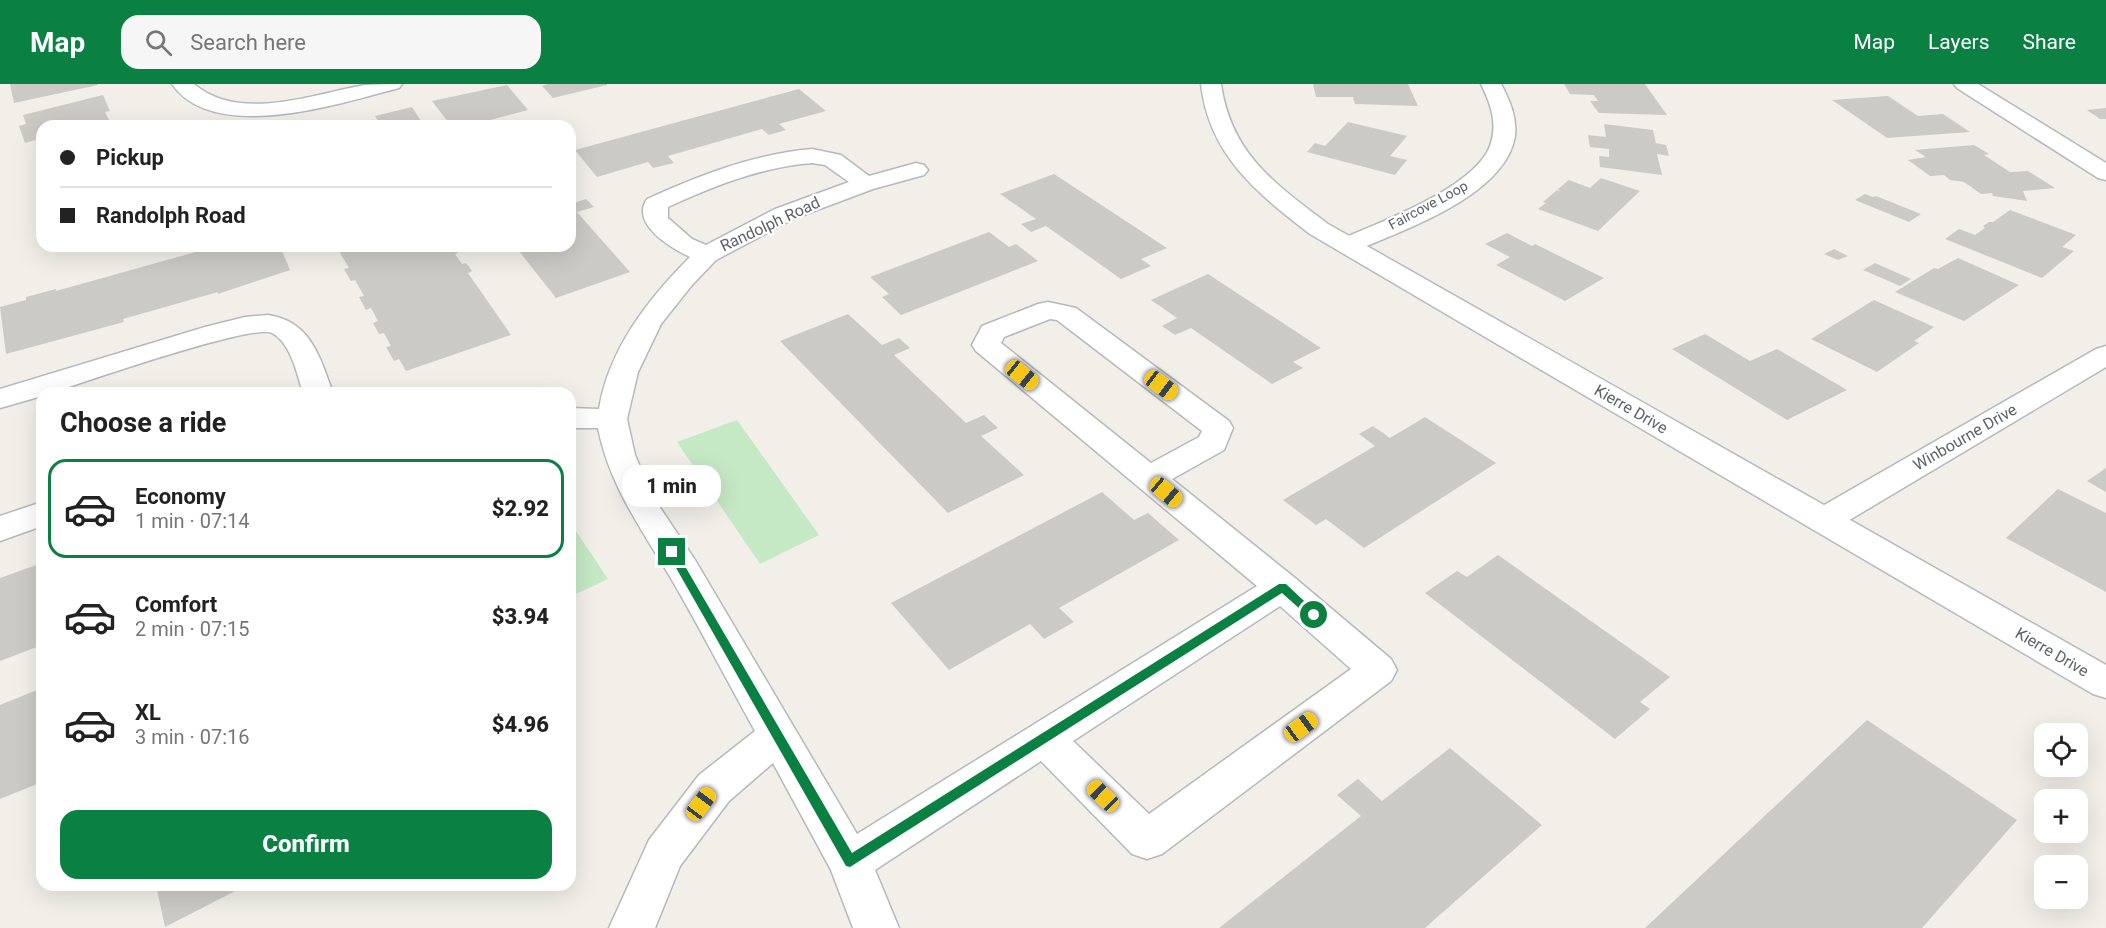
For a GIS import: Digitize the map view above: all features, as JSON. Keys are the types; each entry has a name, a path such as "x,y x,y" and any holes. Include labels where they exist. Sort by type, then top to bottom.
{"street":[{"path":"182,84 189,93 205,103 248,109 297,105 392,84"},
{"name":"Kierre Drive","path":"1211,84 1213,105 1223,132 1236,153 1277,198 1318,229 2106,683"},
{"name":"Faircove Loop","path":"1348,245 1467,186 1490,165 1499,151 1504,136 1504,116 1491,84"},
{"path":"1964,84 2106,173"},
{"path":"707,255 683,244 656,220 656,204 681,192 792,156 813,155 829,158 865,184"},
{"name":"Randolph Road","path":"876,928 850,862 683,569 638,500 619,455 612,419 623,372 642,331 682,279 707,255 784,214 865,184 916,170"},
{"path":"1044,738 1147,840 1377,670 1282,587 986,345 992,332 1048,310 1066,314 1218,428 1213,443 1149,478"},
{"path":"39,387 215,333 250,325 275,324 292,336 305,355 316,387"},
{"name":"Winbourne Drive","path":"1824,520 2106,355"},
{"path":"0,399 36,388"},
{"path":"576,418 612,419"},
{"path":"0,529 36,516"},
{"path":"850,862 1282,587"},
{"path":"632,928 664,854 714,788 778,735"}],"green space":[{"path":"737,420 819,535 760,564 677,442"},
{"path":"576,531 608,579 576,594"}],"building":[{"path":"10,84 98,84 98,85 14,103"},
{"path":"548,84 607,85 553,98 542,86"},
{"path":"1313,84 1408,84 1418,106 1355,104 1353,97 1316,97"},
{"path":"1564,84 1645,84 1667,115 1599,113 1590,101 1598,101 1594,95 1570,94"},
{"path":"507,85 528,110 490,120 446,120 432,101"},
{"path":"799,89 826,111 779,124 786,130 769,135 762,129 668,156 674,163 653,168 648,162 597,177 576,150"},
{"path":"103,95 110,111 105,112 109,120 36,120 36,140 25,143 19,126 26,124 23,115"},
{"path":"1888,96 1918,116 1943,114 1970,132 1887,138 1832,100"},
{"path":"412,107 420,120 377,120 375,116"},
{"path":"2106,108 2106,119 2100,119 2087,110"},
{"path":"1348,122 1407,136 1390,156 1407,160 1395,175 1307,152 1315,143 1325,146"},
{"path":"1604,124 1653,130 1656,143 1666,145 1669,156 1657,154 1662,175 1600,167 1599,156 1609,157 1609,149 1590,147 1588,135 1606,137"},
{"path":"1974,145 1989,154 1984,155 2010,172 2028,171 2055,188 2023,191 2027,201 1993,196 1992,193 1981,194 1964,182 1950,180 1944,175 1930,176 1908,160 1926,157 1915,150"},
{"path":"1054,174 1167,248 1141,259 1151,266 1121,279 1046,226 1031,232 1021,224 1036,219 1000,194"},
{"path":"1601,178 1640,191 1598,231 1538,209 1557,190 1560,191 1558,189 1569,180 1590,188"},
{"path":"1865,194 1876,196 1921,214 1909,222 1855,200"},
{"path":"586,199 594,207 577,212 630,272 556,298 520,252 576,252 576,202"},
{"path":"2010,210 2076,235 2062,247 2074,251 2042,278 1945,239 1959,229 1975,235 1985,228 1983,226"},
{"path":"989,232 1009,247 1016,244 1038,261 901,315 882,297 889,294 870,277"},
{"path":"1507,233 1532,246 1535,244 1604,278 1565,301 1496,265 1510,257 1485,244"},
{"path":"1834,249 1848,256 1838,260 1824,254"},
{"path":"196,252 282,252 290,270 218,294 218,292 123,319 124,322 6,354 0,307 26,300 26,297 56,289 56,291"},
{"path":"340,252 457,252 455,254 462,264 466,263 472,271 468,273 511,335 406,371 399,359 394,361 386,347 391,346 384,333 379,334 373,323 378,321 371,308 366,310 359,297 364,296 355,280 351,281 344,269 349,268"},
{"path":"1958,258 2019,285 1964,321 1895,292 1934,268 1938,269"},
{"path":"1875,263 1911,279 1900,286 1863,270"},
{"path":"1208,274 1321,348 1293,362 1303,368 1272,384 1191,328 1175,335 1162,326 1177,318 1151,300"},
{"path":"1874,300 1934,327 1914,341 1919,343 1877,372 1811,339"},
{"path":"848,314 882,345 899,338 910,348 894,355 966,423 984,415 998,428 981,436 1024,475 948,513 780,341"},
{"path":"1705,334 1750,361 1777,349 1847,390 1787,420 1672,349"},
{"path":"1425,417 1496,463 1364,548 1326,519 1316,525 1283,500 1375,446 1359,434 1373,426 1390,438"},
{"path":"2106,468 2106,492 2087,481"},
{"path":"2058,489 2106,513 2106,592 2006,538"},
{"path":"1102,492 1134,520 1148,513 1179,540 1059,608 1074,622 1044,639 1030,624 949,670 891,603"},
{"path":"1498,555 1670,677 1640,702 1650,709 1615,739 1425,593 1457,571 1467,577"},
{"path":"36,565 36,647 0,661 0,578"},
{"path":"36,690 36,784 0,799 0,705"},
{"path":"1867,720 2017,820 1922,928 1645,928"},
{"path":"1450,748 1542,825 1425,928 1219,928 1361,816 1337,795 1358,779 1382,801"},
{"path":"157,891 235,891 165,927"}],"route":[{"path":"672,552 850,862 1282,587 1314,615"}]}
